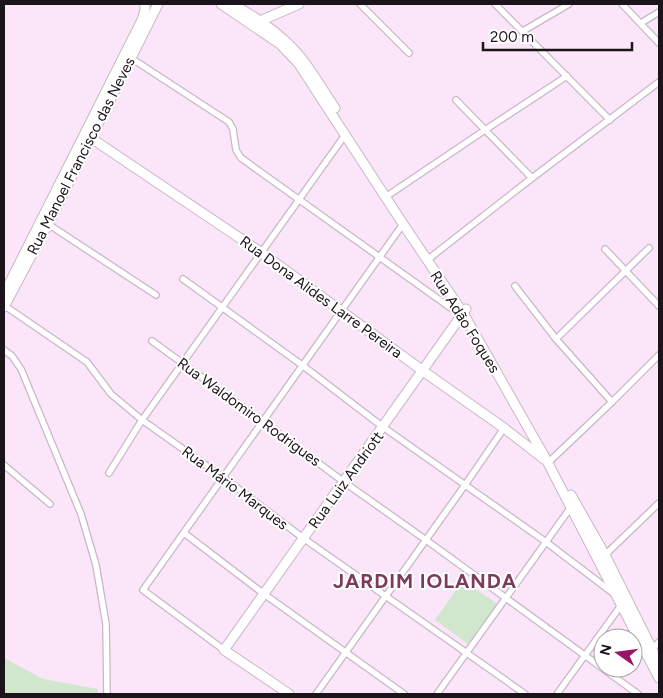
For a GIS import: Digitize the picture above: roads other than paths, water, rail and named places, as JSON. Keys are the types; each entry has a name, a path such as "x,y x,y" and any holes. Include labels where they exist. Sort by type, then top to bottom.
{"main road":[{"name":"Rua Manoel Francisco das Neves","path":"4,294 142,20 145,4"},
{"name":"Rua Manoel Francisco das Neves","path":"4,307 48,224 158,4"},
{"name":"Rua Adão Foques","path":"221,4 280,44 298,64 464,313"},
{"name":"Rua Adão Foques","path":"233,4 260,21 284,40 304,61 431,257 605,555 656,646 659,662"},
{"path":"260,21 299,4"},
{"name":"Rua Dona Alides Larre Pereira","path":"91,138 262,253 423,371 550,460"},
{"name":"Rua Luiz Andriott","path":"224,650 464,313"},
{"name":"Rua Adão Foques","path":"550,460 571,507 659,678"},
{"path":"224,650 289,694"}],"street":[{"path":"360,4 409,53"},
{"path":"495,4 610,120"},
{"path":"523,32 569,4"},
{"path":"622,4 659,42"},
{"path":"641,23 659,12"},
{"path":"130,58 228,122 233,129 236,150 241,158 464,313"},
{"path":"390,194 567,76"},
{"path":"431,257 659,82"},
{"path":"456,100 532,178"},
{"path":"109,473 142,420 345,135"},
{"path":"48,224 156,295"},
{"path":"224,650 143,590 403,224"},
{"path":"556,339 649,248"},
{"path":"605,249 659,306"},
{"path":"183,279 384,427 546,542 619,600 585,656 557,694"},
{"path":"515,286 556,339 612,402"},
{"name":"Rua Mário Marques","path":"4,307 87,362 111,394 142,420 224,478 303,538 524,694"},
{"name":"Rua Waldomiro Rodrigues","path":"152,341 638,694"},
{"path":"4,350 12,356 21,369 81,514 96,566 106,624 107,694"},
{"path":"550,460 659,355"},
{"path":"316,694 504,428"},
{"path":"4,465 50,504"},
{"path":"605,555 659,503"},
{"path":"437,694 571,507"},
{"path":"184,533 264,594 404,694"}],"district":[{"name":"JARDIM IOLANDA","path":"425,581"}]}
